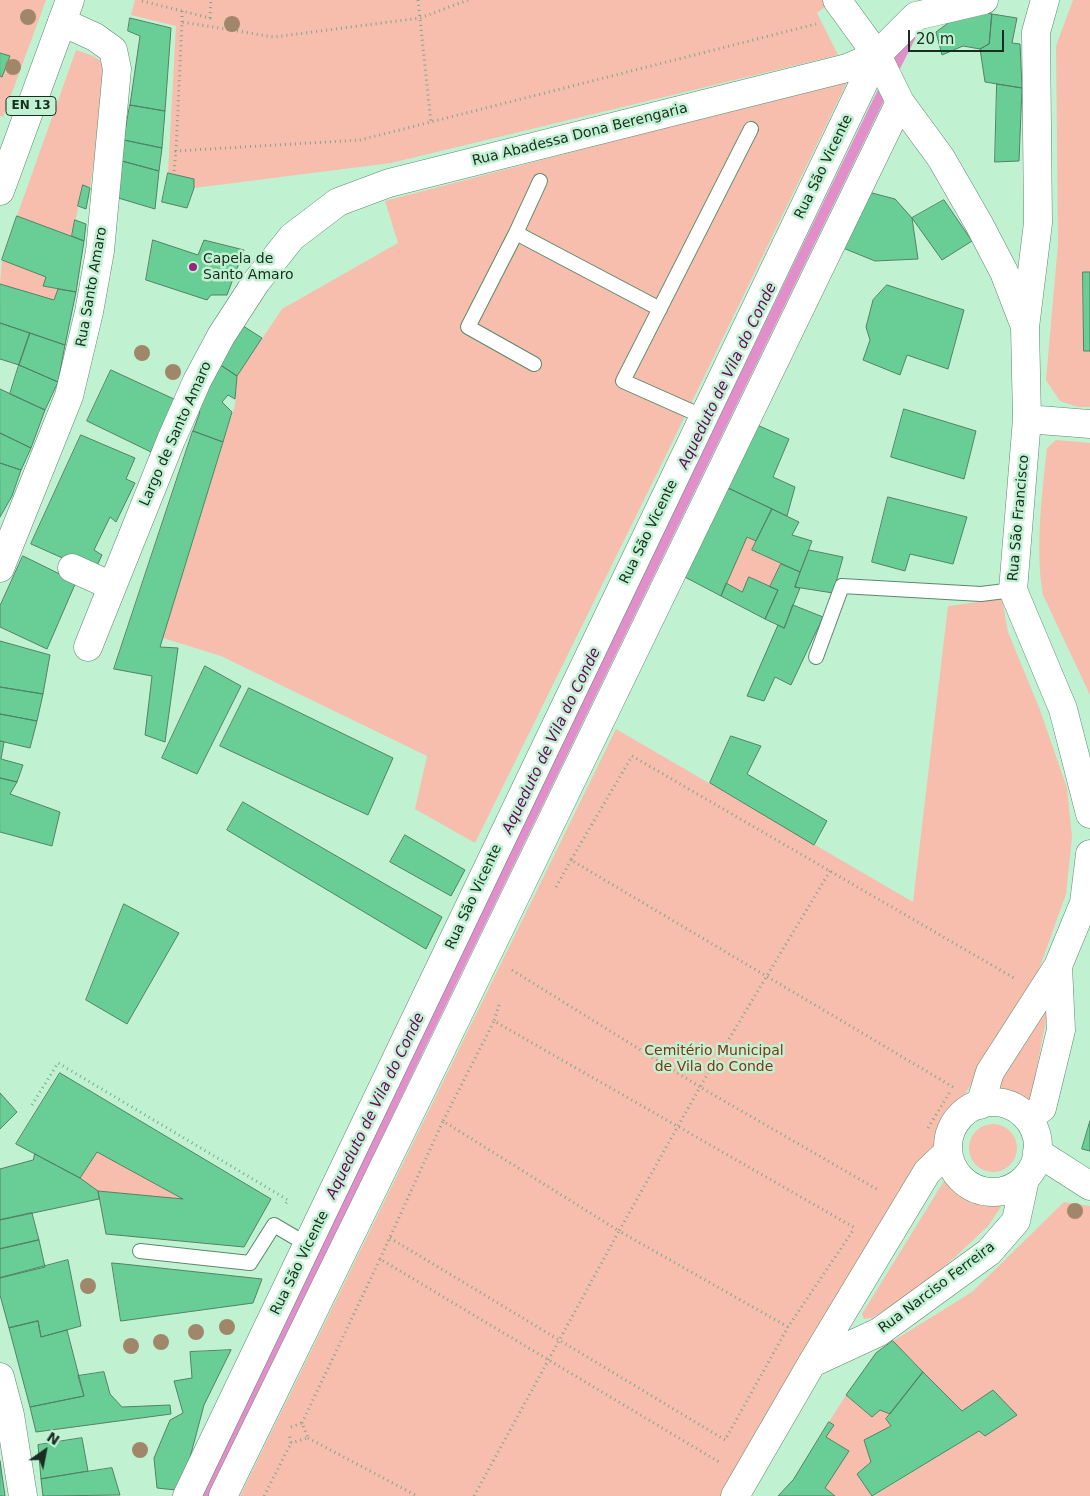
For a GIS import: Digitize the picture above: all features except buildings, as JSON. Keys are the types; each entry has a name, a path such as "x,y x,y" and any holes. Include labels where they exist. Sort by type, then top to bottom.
{"street":[{"name":"Rua São Francisco","path":"837,0 877,55 900,102 941,158 979,224 1004,272 1025,327"},
{"path":"877,55 914,8 984,0"},
{"name":"Rua São Francisco","path":"1045,0 1036,32 1038,223 1025,327 1027,419 1012,590 1063,708 1090,814"},
{"name":"EN 13","path":"0,191 66,11"},
{"name":"Rua Santo Amaro","path":"0,568 69,396 89,312 100,251 117,69 113,50 66,11"},
{"name":"Rua Abadessa Dona Berengaria","path":"292,237 338,202 389,183 847,68 877,55"},
{"name":"Rua São Vicente","path":"187,1496 877,55"},
{"path":"223,1496 900,102"},
{"name":"Largo de Santo Amaro","path":"88,647 171,440 197,381 221,336 256,282 292,237"},
{"path":"1027,419 1090,424"},
{"path":"72,568 112,586"},
{"path":"980,1105 990,1072 1058,966 1084,903 1090,854"},
{"path":"1027,1118 1042,1108 1061,1030 1058,966"},
{"path":"992,1103 1006,1104 1027,1118 1036,1134 1037,1152 1034,1167 1025,1179 1014,1187 1003,1191 990,1192 978,1190 966,1184 951,1164 948,1152 949,1140 959,1118 968,1110 992,1103"},
{"path":"735,1496 812,1363 928,1172 948,1152"},
{"path":"1037,1152 1090,1186"},
{"name":"Rua Narciso Ferreira","path":"812,1363 879,1332 989,1252 1016,1221 1025,1179"},
{"path":"0,1377 10,1415 22,1496"}],"lane":[{"path":"704,417 623,381 751,129"},
{"path":"534,364 468,327 540,181"},
{"path":"516,233 660,309"},
{"path":"816,657 842,586 981,594 1012,590"},
{"path":"140,1251 250,1263 274,1225 308,1245"}],"path":[{"path":"142,1 210,18 211,0"},
{"path":"418,0 431,123"},
{"path":"182,22 274,37 420,18 468,0"},
{"path":"174,171 182,11"},
{"path":"176,151 360,140 822,22"},
{"path":"553,894 632,756 1018,981"},
{"path":"571,860 953,1087"},
{"path":"474,1496 700,1087 830,871"},
{"path":"508,978 510,969 700,1087 886,1195"},
{"path":"264,1496 291,1442 287,1428 302,1423 443,1121 494,1021 499,1003"},
{"path":"494,1021 854,1229"},
{"path":"32,1105 58,1063 288,1200 274,1225"},
{"path":"927,1128 958,1079"},
{"path":"443,1121 620,1231 788,1327"},
{"path":"390,1238 726,1440 788,1327 854,1229 869,1222 890,1234"},
{"path":"380,1259 722,1463"},
{"path":"302,1423 308,1438 417,1496"},
{"path":"291,1442 308,1438"}],"green space":[{"path":"0,0 46,0 3,117 0,116 0,76 2,77 10,57 0,53"},
{"path":"135,0 831,0 817,13 838,55 391,163 194,188 194,179 168,173 176,26 131,15"},
{"path":"1073,0 1090,0 1090,272 1083,272 1084,351 1090,351 1090,407 1078,407 1060,401 1046,380 1058,244 1056,46"},
{"path":"76,50 99,60 107,75 90,188 83,185 72,236 17,216"},
{"path":"848,80 475,843 415,809 427,756 221,656 163,638 235,405 237,376 282,309 398,243 385,201"},
{"path":"2,260 46,277 43,286 58,289 54,300 0,284"},
{"path":"1056,440 1090,443 1090,695 1043,595 1039,541 1043,484 1047,448"},
{"path":"747,537 756,541 752,550 781,564 770,587 750,577 742,592 726,583"},
{"name":"Cemitério Municipal de Vila do Conde","path":"1002,599 1008,632 1040,710 1067,788 1072,837 1066,894 1037,975 722,1496 240,1496 616,729 913,902 948,606"},
{"path":"1044,1013 1047,1015 1029,1108 1004,1095 993,1094"},
{"path":"988,1124 998,1124 1010,1131 1017,1143 1017,1153 1010,1165 998,1172 988,1172 980,1168 973,1161 969,1153 969,1143 973,1135 980,1128"},
{"path":"97,1152 183,1199 98,1191 80,1178"},
{"path":"947,1176 953,1185 965,1195 978,1200 1005,1201 988,1226 916,1290 872,1318 864,1319 862,1314"},
{"path":"1064,1202 1090,1206 1090,1496 874,1496 979,1431 985,1436 1017,1415 962,1411 893,1341 972,1292"},
{"path":"846,1395 872,1417 880,1410 890,1414 886,1419 891,1426 864,1440 871,1462 857,1474 872,1496 835,1496 825,1488 849,1451 826,1437 834,1425 829,1422"}],"waterway":[{"name":"Aqueduto de Vila do Conde","path":"205,1496 419,1049 912,34"}],"place":[{"name":"Capela de Santo Amaro","path":"193,267"}]}
